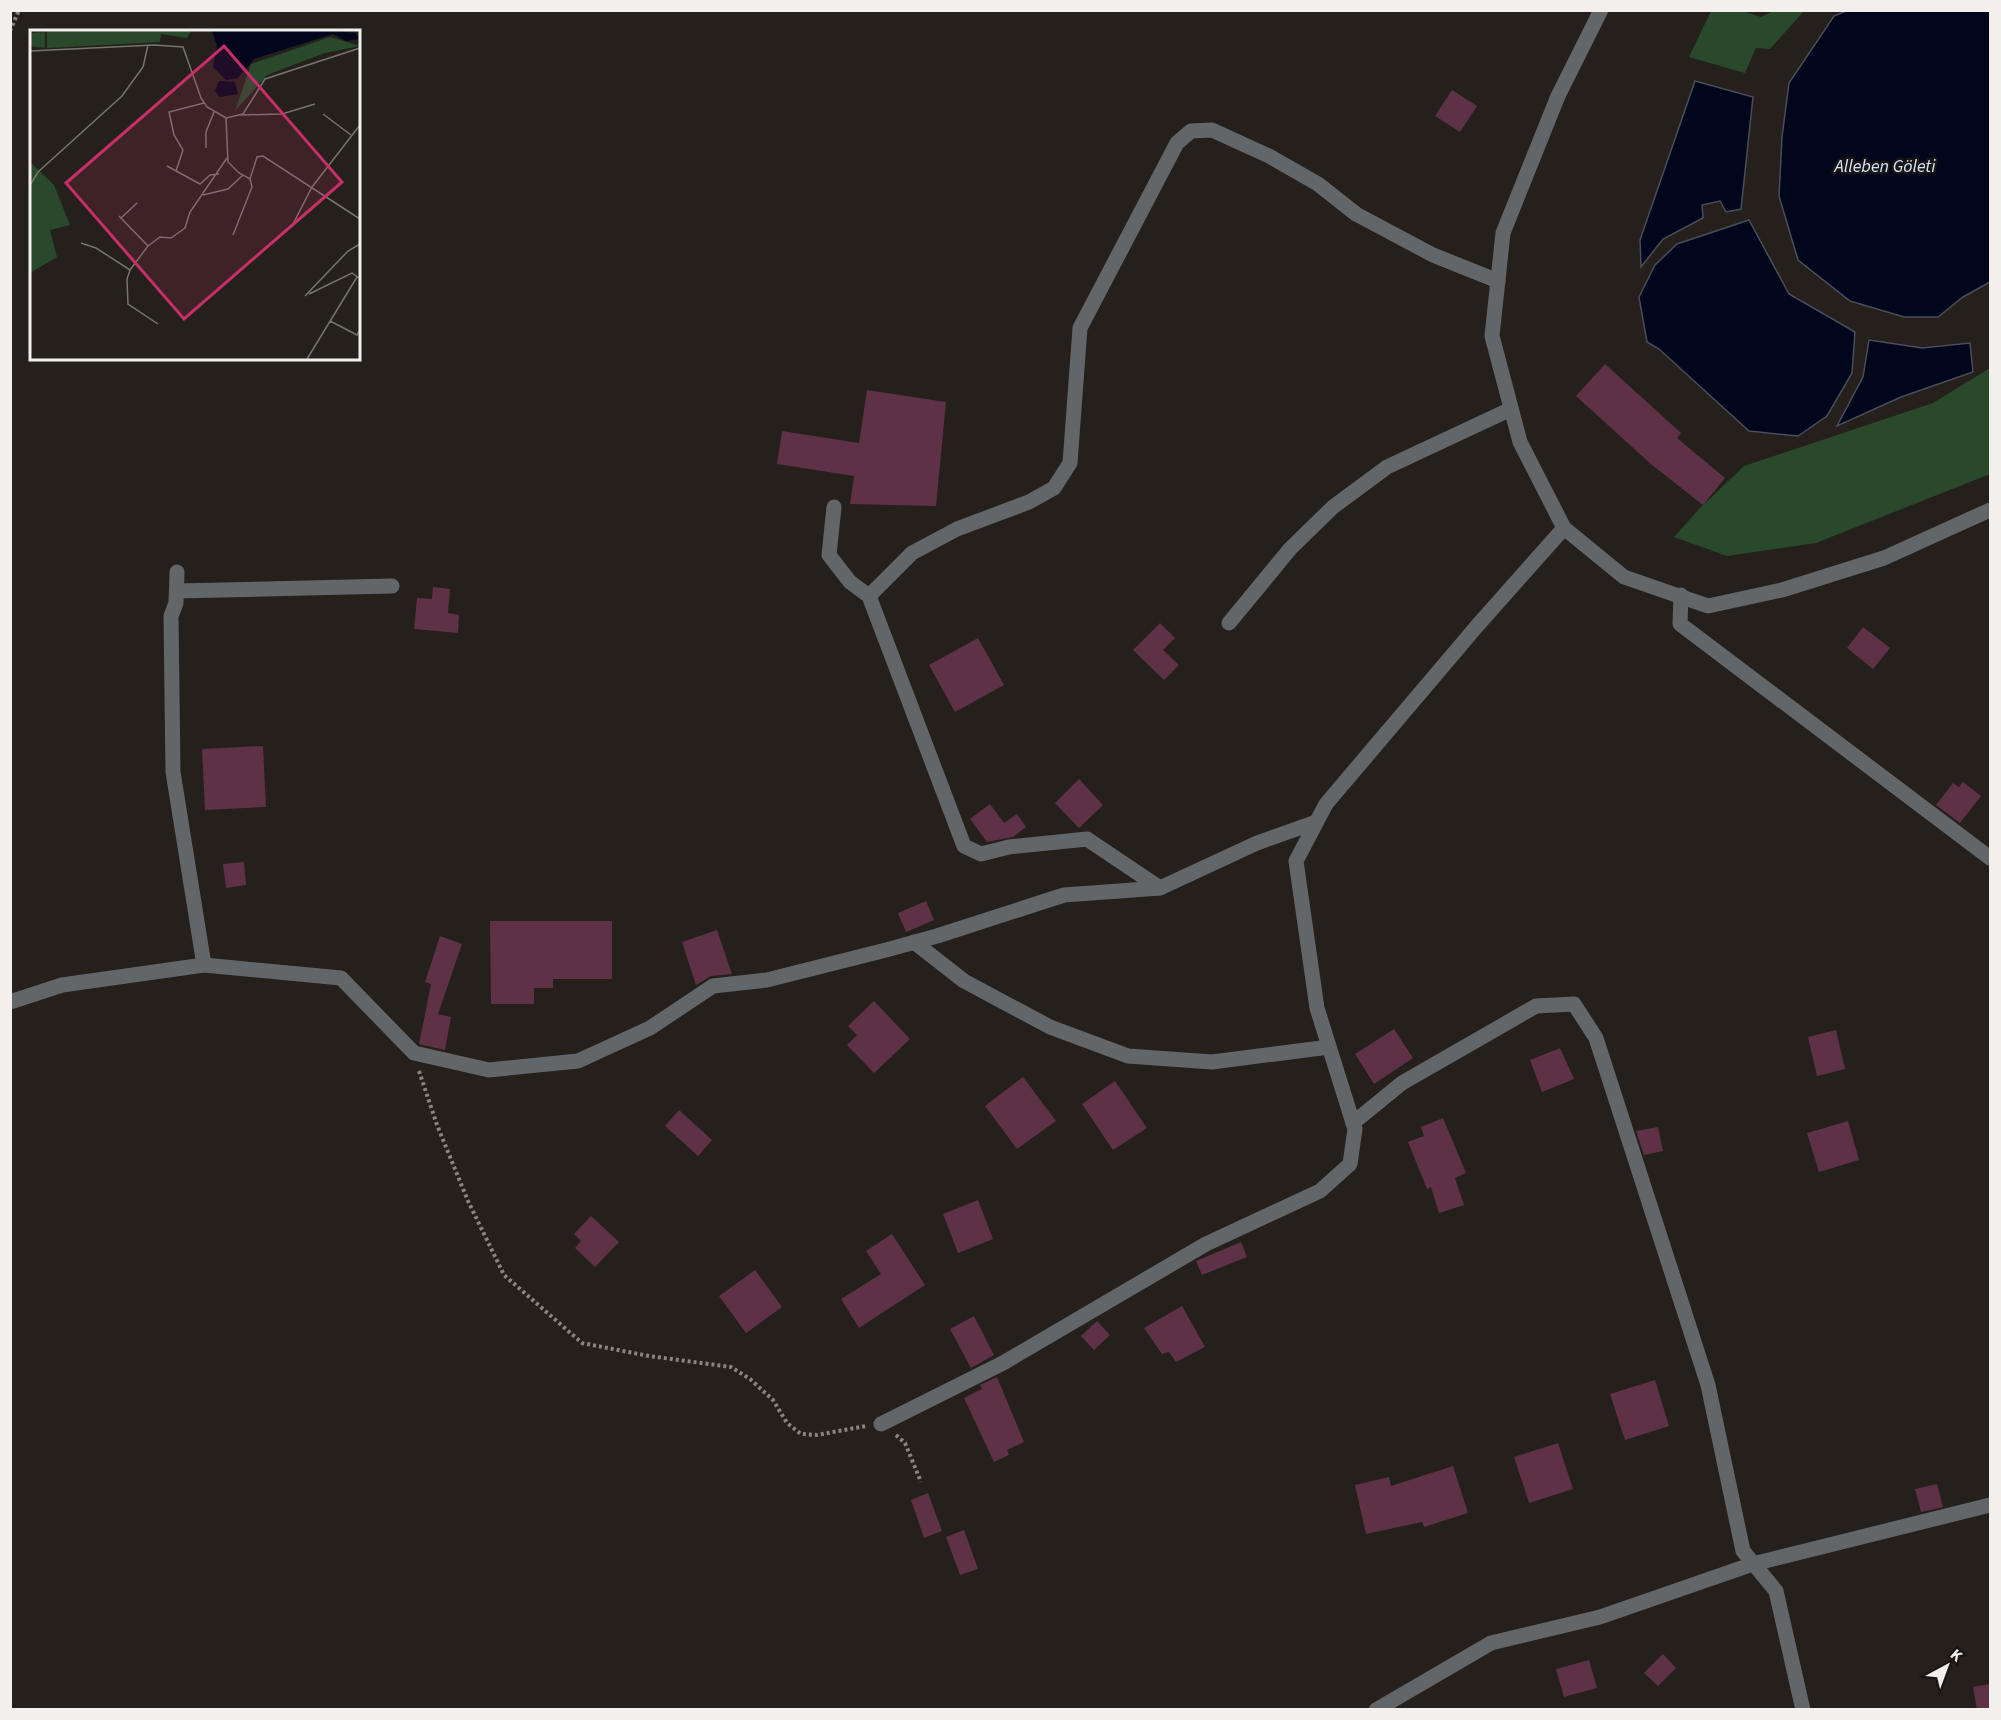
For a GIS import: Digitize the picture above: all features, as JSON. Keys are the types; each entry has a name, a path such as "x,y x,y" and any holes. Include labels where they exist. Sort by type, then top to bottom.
{"street":[{"path":"1600,10 1558,96 1503,232 1492,336 1520,442 1564,528 1624,577 1708,606 1782,590 1884,558 1990,510"},
{"path":"869,596 912,553 957,529 1029,502 1054,488 1070,463 1080,328 1177,143 1191,131 1212,130 1269,156 1318,184 1356,214 1433,255 1498,281"},
{"path":"1230,623 1290,549 1333,507 1387,467 1511,409"},
{"path":"834,507 829,555 850,582 869,596 964,846 981,854 1009,847 1087,839 1160,888"},
{"path":"881,1424 1003,1363 1206,1244 1320,1191 1350,1164 1355,1129 1317,1008 1296,861 1326,804 1477,626 1564,528"},
{"path":"177,572 176,603 171,616 173,772 204,965"},
{"path":"177,591 392,586"},
{"path":"1681,595 1680,624 1990,858"},
{"path":"10,1002 62,986 204,965 341,978 414,1053 489,1070 578,1061 650,1028 713,986 767,980 938,936 1064,895 1160,888 1257,843 1316,822"},
{"path":"914,942 964,981 1050,1027 1128,1056 1212,1062 1329,1047"},
{"path":"1353,1123 1402,1083 1536,1006 1574,1004 1596,1038 1708,1385 1743,1551 1776,1591 1803,1710"},
{"path":"1376,1710 1491,1644 1599,1617 1754,1564 1990,1506"}],"path":[{"path":"10,31 19,10"},
{"path":"414,1053 450,1158 504,1275 582,1343 649,1356 732,1367 765,1393 787,1423 801,1434 817,1435 881,1424 905,1443 921,1482"}],"green space":[{"path":"1711,11 1742,11 1761,17 1773,11 1804,11 1770,49 1756,48 1745,73 1689,57"},
{"path":"1990,368 1990,474 1816,543 1727,556 1674,537 1699,509 1744,466 1933,403"}],"water":[{"name":"Alleben Göleti","path":"1846,11 1990,11 1990,282 1963,297 1938,317 1904,317 1850,301 1798,260 1779,196 1782,137 1789,83 1834,16"},
{"path":"1695,81 1753,97 1741,209 1726,212 1720,201 1702,205 1703,218 1663,239 1641,267 1640,240"},
{"path":"1749,220 1789,294 1855,332 1852,373 1827,416 1798,436 1749,431 1659,349 1647,342 1639,297 1655,265 1677,244"},
{"path":"1869,340 1922,348 1970,343 1973,372 1901,397 1837,426 1863,377"}],"building":[{"path":"1452,90 1477,106 1460,132 1435,116"},
{"path":"1605,364 1681,433 1677,438 1725,478 1703,505 1652,465 1576,396"},
{"path":"867,390 946,402 936,506 850,504 854,476 777,464 782,431 859,443"},
{"path":"433,587 450,589 448,613 459,615 458,633 414,629 417,598 432,599"},
{"path":"1160,623 1175,638 1163,650 1179,665 1164,680 1133,650"},
{"path":"1863,627 1890,648 1873,669 1847,648"},
{"path":"978,638 1004,685 955,712 929,665"},
{"path":"263,746 266,807 205,810 202,749"},
{"path":"1079,779 1103,805 1079,828 1055,803"},
{"path":"1963,782 1981,796 1960,823 1936,805 1953,783 1959,787"},
{"path":"990,804 1004,823 1017,814 1026,827 1013,837 987,842 970,819"},
{"path":"244,862 246,885 226,888 223,864"},
{"path":"926,901 934,920 906,932 898,913"},
{"path":"490,921 612,921 612,979 553,979 553,988 534,988 534,1004 491,1004"},
{"path":"717,930 732,974 711,976 696,985 682,942"},
{"path":"440,936 462,944 438,1014 451,1017 445,1050 419,1044 431,984 425,982"},
{"path":"874,1001 910,1039 874,1073 847,1045 857,1035 848,1026"},
{"path":"1394,1029 1413,1058 1374,1084 1355,1054"},
{"path":"1836,1030 1845,1069 1817,1076 1808,1037"},
{"path":"1560,1048 1574,1079 1542,1092 1530,1060"},
{"path":"1023,1077 1056,1121 1017,1149 985,1106"},
{"path":"1115,1081 1147,1128 1113,1150 1082,1104"},
{"path":"679,1110 712,1140 698,1156 665,1126"},
{"path":"1443,1118 1466,1173 1455,1178 1464,1205 1439,1213 1431,1187 1427,1189 1408,1142 1424,1136 1421,1127"},
{"path":"1848,1121 1859,1160 1819,1172 1807,1133"},
{"path":"1658,1127 1663,1151 1644,1155 1636,1131"},
{"path":"978,1200 993,1239 958,1253 943,1214"},
{"path":"591,1216 619,1242 595,1267 575,1248 581,1241 574,1234"},
{"path":"892,1234 925,1285 859,1328 841,1299 881,1274 866,1251"},
{"path":"1241,1242 1247,1257 1202,1275 1196,1261"},
{"path":"755,1270 782,1307 746,1333 719,1296"},
{"path":"1182,1306 1205,1347 1176,1362 1169,1352 1162,1354 1144,1328"},
{"path":"974,1316 994,1355 971,1368 950,1329"},
{"path":"1097,1321 1110,1335 1094,1350 1081,1336"},
{"path":"997,1377 1024,1442 1007,1450 1009,1455 994,1462 964,1398 982,1389 980,1385"},
{"path":"1655,1380 1669,1426 1625,1440 1610,1394"},
{"path":"1558,1443 1573,1489 1529,1503 1514,1457"},
{"path":"1453,1466 1468,1513 1424,1527 1422,1522 1366,1534 1355,1485 1389,1477 1391,1486"},
{"path":"1937,1484 1943,1507 1921,1512 1915,1489"},
{"path":"928,1493 942,1531 924,1538 911,1500"},
{"path":"964,1530 978,1569 960,1575 946,1537"},
{"path":"1663,1654 1676,1668 1658,1686 1644,1673"},
{"path":"1589,1660 1597,1688 1564,1697 1556,1669"},
{"path":"1990,1684 1990,1710 1977,1710 1973,1687"}]}
